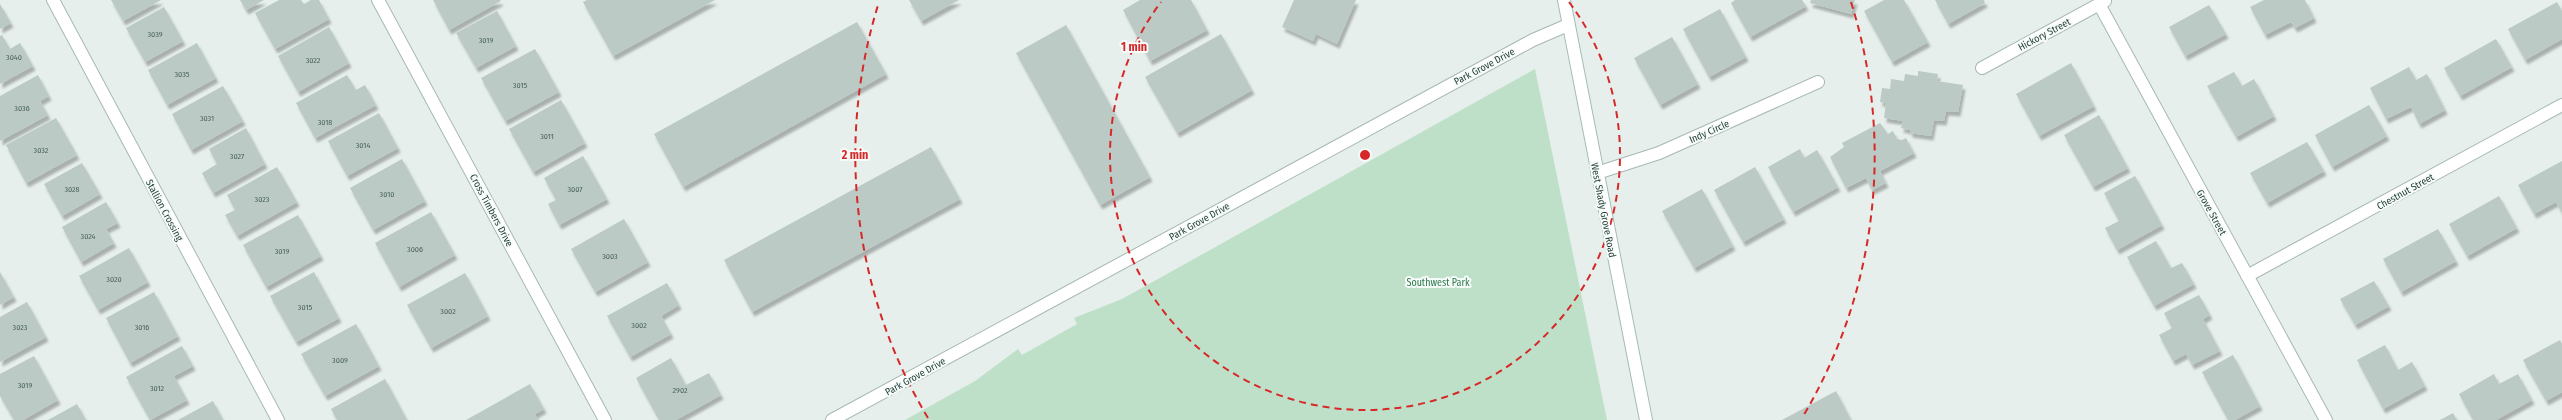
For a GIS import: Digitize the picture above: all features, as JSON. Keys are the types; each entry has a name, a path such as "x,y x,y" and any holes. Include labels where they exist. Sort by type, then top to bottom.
{"street":[{"name":"Stallion Crossing","path":"52,0 278,420"},
{"name":"Cross Timbers Drive","path":"378,0 605,420"},
{"name":"West Shady Grove Road","path":"1564,0 1646,420"},
{"name":"Hickory Street","path":"1982,68 2103,2"},
{"name":"Grove Street","path":"2103,2 2247,276 2326,420"},
{"name":"Park Grove Drive","path":"832,420 1532,40 1568,25"},
{"name":"Indy Circle","path":"1597,173 1666,150 1818,82"},
{"name":"Chestnut Street","path":"2247,276 2562,105"}],"green space":[{"name":"Southwest Park","path":"1535,69 1607,420 905,420 975,381 1018,349 1022,355 1077,324 1074,318 1122,299"}],"building":[{"path":"111,0 161,0 123,21"},
{"path":"240,0 264,0 246,10"},
{"path":"279,0 301,0 304,4 311,0 319,0 329,19 275,49 255,13"},
{"path":"433,0 500,0 501,1 449,30"},
{"path":"587,0 715,0 613,56 583,2"},
{"path":"909,0 959,0 921,21"},
{"path":"1140,0 1191,0 1207,30 1150,61 1123,10"},
{"path":"1294,0 1356,0 1337,44 1316,34 1313,41 1282,27"},
{"path":"1735,0 1802,0 1806,6 1750,37 1731,3"},
{"path":"1811,0 1855,0 1851,14 1810,3"},
{"path":"1884,0 1904,0 1928,42 1892,62 1864,11"},
{"path":"1935,0 1984,0 1985,3 1948,24"},
{"path":"2264,0 2305,0 2314,18 2295,28 2291,22 2265,35 2250,7"},
{"path":"2557,2 2562,11 2562,39 2525,60 2508,29"},
{"path":"0,4 11,23 0,29"},
{"path":"2209,5 2226,34 2185,56 2169,27"},
{"path":"164,7 183,41 145,62 126,28"},
{"path":"1720,9 1746,57 1709,77 1683,29"},
{"path":"497,11 516,46 476,68 456,33"},
{"path":"857,22 886,74 683,187 654,134"},
{"path":"1066,25 1150,177 1100,205 1016,53"},
{"path":"329,27 349,63 298,92 278,56"},
{"path":"1221,34 1252,90 1177,133 1145,77"},
{"path":"2,35 10,49 20,43 33,66 0,84 0,36"},
{"path":"1672,37 1698,84 1660,105 1634,58"},
{"path":"2496,39 2512,67 2460,96 2444,68"},
{"path":"197,43 216,78 167,105 148,70"},
{"path":"535,49 559,92 505,121 481,78"},
{"path":"2071,63 2094,106 2039,136 2016,94"},
{"path":"2409,67 2416,80 2427,74 2445,110 2419,124 2411,107 2386,119 2370,88"},
{"path":"1918,71 1938,74 1937,81 1963,85 1958,112 1946,111 1944,121 1934,120 1931,136 1910,133 1910,130 1901,128 1903,121 1884,118 1886,103 1880,102 1882,88 1890,89 1891,79 1904,81 1905,74 1918,76"},
{"path":"2234,72 2242,86 2254,79 2274,116 2236,137 2207,86"},
{"path":"38,75 49,96 40,101 48,115 0,141 0,96"},
{"path":"347,75 356,90 365,85 376,105 315,138 296,103"},
{"path":"223,86 243,121 191,150 172,114"},
{"path":"561,100 585,143 533,172 509,129"},
{"path":"2369,105 2387,136 2332,167 2315,135"},
{"path":"379,113 398,148 347,176 328,141"},
{"path":"2099,115 2128,168 2093,187 2064,135"},
{"path":"56,118 77,155 26,183 6,145"},
{"path":"1880,123 1888,134 1893,131 1897,139 1902,140 1906,138 1914,153 1880,171 1886,183 1872,190 1866,178 1846,188 1830,157 1844,147 1842,143"},
{"path":"246,128 265,164 213,193 202,173 217,164 209,149"},
{"path":"2307,142 2324,171 2267,203 2250,173"},
{"path":"931,147 960,199 752,312 724,260"},
{"path":"1800,149 1804,158 1817,150 1838,187 1793,212 1768,167"},
{"path":"583,156 607,199 559,225 548,204 556,200 544,178"},
{"path":"402,159 425,201 373,230 350,188"},
{"path":"2562,161 2562,213 2556,202 2534,214 2518,185"},
{"path":"82,163 100,194 62,216 44,184"},
{"path":"277,167 297,202 237,236 225,215 235,210 227,195"},
{"path":"1755,167 1784,219 1743,242 1714,190"},
{"path":"2135,176 2162,225 2117,250 2105,228 2119,221 2104,193"},
{"path":"1702,189 1733,246 1694,268 1662,211"},
{"path":"2499,196 2517,228 2467,256 2449,224"},
{"path":"106,202 118,223 106,229 114,243 81,262 62,227"},
{"path":"431,212 455,255 399,287 375,243"},
{"path":"298,215 321,256 266,287 243,245"},
{"path":"624,219 648,262 595,292 571,249"},
{"path":"2438,229 2456,261 2401,292 2383,259"},
{"path":"2156,241 2171,268 2182,263 2194,284 2154,306 2127,257"},
{"path":"129,248 148,282 98,310 79,276"},
{"path":"0,272 14,297 0,305"},
{"path":"314,272 339,318 296,342 270,296"},
{"path":"465,273 488,316 431,348 407,305"},
{"path":"2374,281 2389,306 2355,325 2340,299"},
{"path":"667,283 679,305 661,316 671,334 630,357 607,316"},
{"path":"154,292 178,336 130,363 106,318"},
{"path":"2199,295 2210,315 2203,319 2220,351 2192,365 2186,354 2173,361 2159,335 2172,328 2164,313"},
{"path":"27,302 46,337 0,362 0,317"},
{"path":"356,324 379,366 325,396 301,354"},
{"path":"2560,340 2562,344 2562,392 2546,401 2523,360"},
{"path":"2385,345 2398,370 2412,362 2425,386 2383,409 2357,360"},
{"path":"182,346 193,366 174,376 187,400 150,420 126,377"},
{"path":"2233,355 2260,406 2235,420 2228,420 2202,372"},
{"path":"34,356 58,400 23,420 14,420 0,396 0,374"},
{"path":"671,358 686,385 709,373 721,395 676,420 659,420 636,378"},
{"path":"2494,374 2499,384 2518,374 2532,400 2496,420 2473,420 2459,394"},
{"path":"385,379 407,420 337,420 331,409"},
{"path":"530,384 544,409 535,414 538,420 466,420"},
{"path":"1836,391 1851,420 1782,420"},
{"path":"213,401 223,420 178,420"},
{"path":"77,404 86,420 48,420"},
{"path":"2453,413 2457,420 2440,420"}]}
